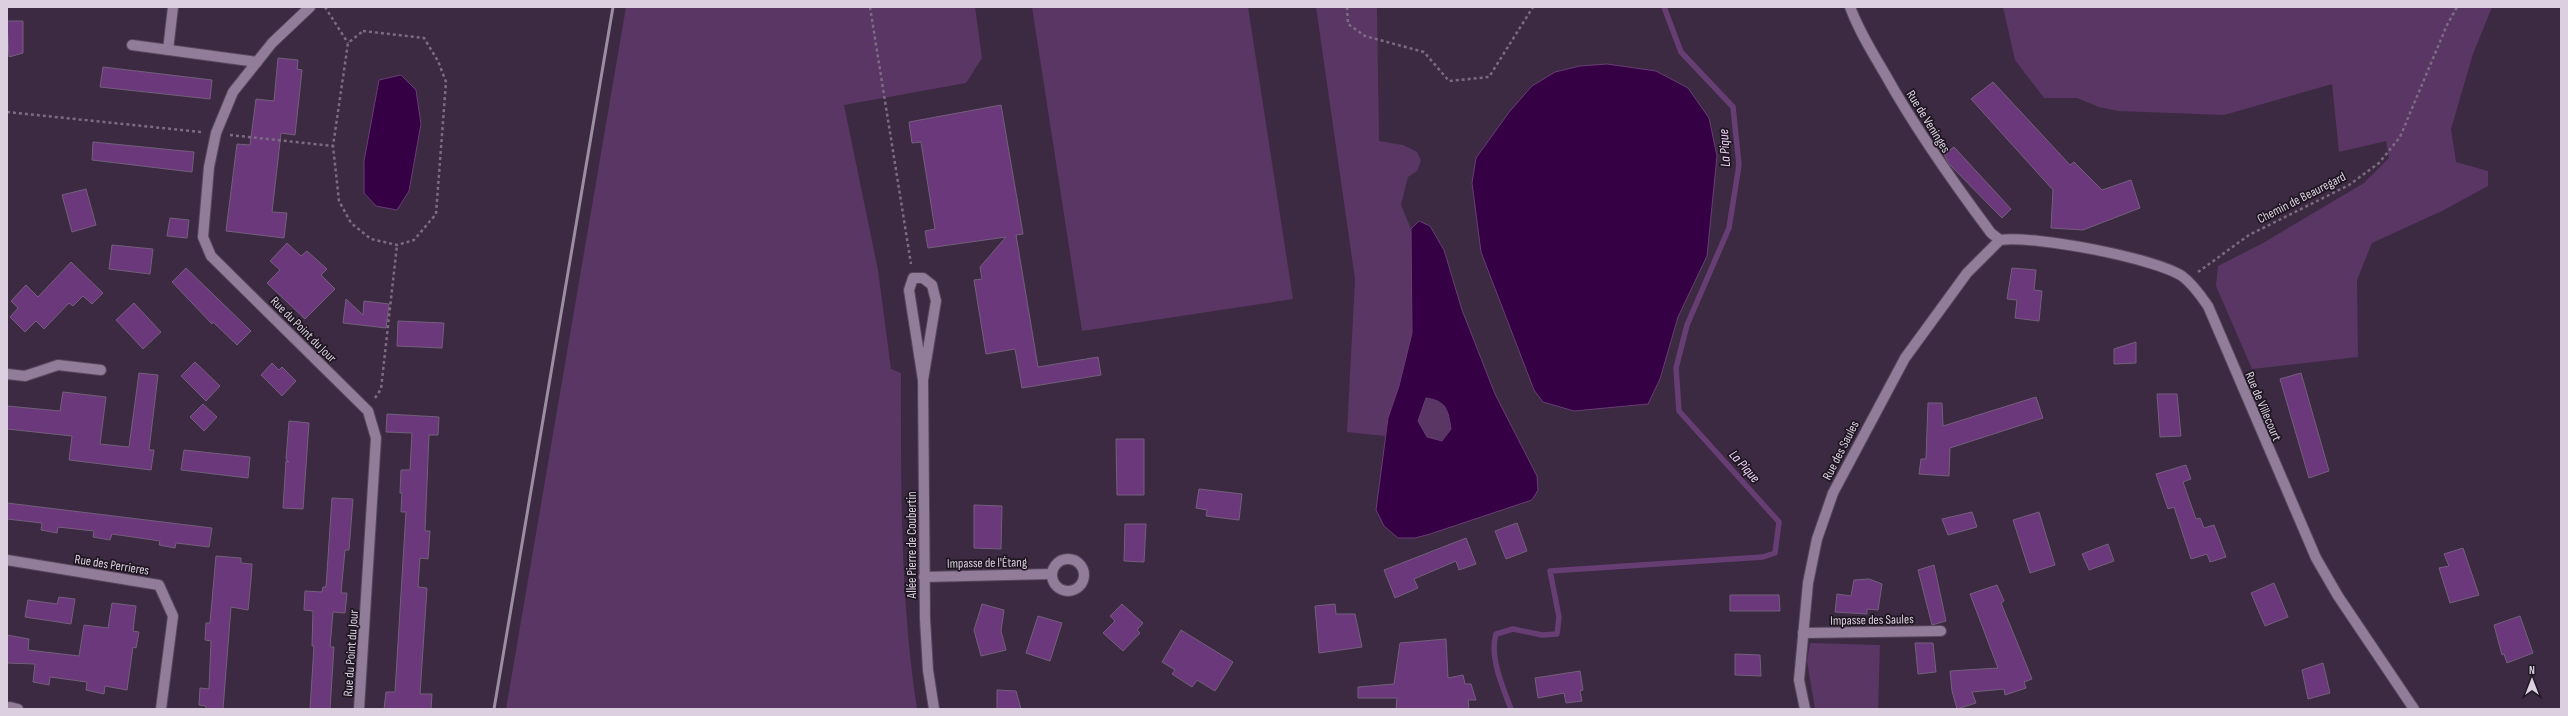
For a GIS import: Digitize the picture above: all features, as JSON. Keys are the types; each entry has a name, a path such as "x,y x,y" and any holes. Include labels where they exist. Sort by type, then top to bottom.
{"street":[{"path":"168,50 173,7"},
{"name":"Rue du Point du Jour","path":"310,7 272,43 233,92 216,133 209,167 203,237 211,256 297,338 368,411 376,438 359,709"},
{"name":"Rue de Veninges","path":"1850,7 1857,26 1905,110 1943,168 1991,233 2000,240"},
{"path":"132,45 257,62"},
{"name":"Rue de Villecourt","path":"2000,240 2024,239 2139,259 2170,270 2188,281 2208,306 2316,558 2338,596 2414,709"},
{"name":"Rue des Saules","path":"1805,709 1799,680 1808,583 1817,539 1833,493 1905,358 1931,320 1967,273 2000,240"},
{"name":"Allée Pierre de Coubertin","path":"923,380 936,301 932,285 923,278 913,278 909,290 923,380 924,577 928,670 934,709"},
{"path":"7,374 25,376 58,365 101,370"},
{"name":"Rue des Perrieres","path":"7,560 158,585 173,616 161,709"},
{"name":"Impasse de l'Étang","path":"924,577 1052,574"},
{"name":"Impasse des Saules","path":"1803,633 1941,631"}],"path":[{"path":"324,7 348,43 333,146 339,201 351,223 371,239 397,245 414,240 436,214 446,82 438,61 424,38 363,31 348,43"},
{"path":"870,7 913,278"},
{"path":"1347,7 1348,24 1365,36 1424,52 1449,81 1489,77 1533,7"},
{"name":"Chemin de Beauregard","path":"2188,281 2249,235 2348,185 2379,163 2400,137 2447,25 2457,7"},
{"path":"7,112 333,146"},
{"path":"368,411 381,389 397,245"}],"shaded area":[{"path":"626,7 975,7 982,58 966,83 844,105 878,270 891,369 901,373 904,583 911,667 917,709 506,709"},
{"path":"1032,7 1248,7 1293,299 1082,331"},
{"path":"1316,7 1377,7 1379,141 1403,145 1417,152 1421,161 1417,171 1408,177 1401,205 1411,229 1412,333 1399,386 1388,418 1385,436 1347,432 1355,279"},
{"path":"2003,7 2492,7 2473,54 2451,129 2456,162 2488,171 2488,186 2444,210 2372,243 2357,280 2358,357 2252,369 2216,286 2218,266 2263,243 2364,183 2389,158 2386,141 2339,152 2332,84 2224,115 2118,111 2099,107 2077,98 2044,98 2015,60"},
{"path":"1607,64 1656,71 1688,88 1709,118 1717,156 1707,256 1678,317 1660,379 1648,404 1574,411 1543,402 1534,390 1481,252 1472,183 1476,158 1510,111 1532,86 1555,72 1580,66"},
{"path":"401,75 416,90 421,124 409,191 397,210 376,206 364,193 364,161 379,80"},
{"path":"1419,221 1430,226 1444,250 1462,310 1495,394 1537,476 1538,490 1532,500 1430,534 1415,538 1398,538 1384,526 1376,510 1388,418 1399,386 1412,333 1411,229","holes":["1426,398 1433,399 1442,404 1449,417 1451,429 1442,441 1427,437 1418,421"]},
{"path":"1426,398 1442,404 1449,416 1451,429 1442,441 1427,437 1417,421"},
{"path":"1810,643 1880,645 1878,709 1815,709 1807,661"}],"building":[{"path":"7,21 23,21 23,53 9,57"},
{"path":"278,58 298,60 297,69 302,70 295,135 281,133 272,212 287,213 284,238 226,231 237,144 250,145 256,99 274,101"},
{"path":"103,67 212,80 210,99 100,87"},
{"path":"1993,82 2070,165 2074,162 2102,190 2131,180 2140,208 2083,230 2051,228 2053,190 1971,99"},
{"path":"1001,105 1023,234 1016,235 1038,367 1098,357 1101,375 1022,388 1015,349 986,354 974,280 982,279 980,267 1006,237 928,248 925,231 935,229 921,142 912,143 909,122"},
{"path":"93,142 194,152 192,172 92,160"},
{"path":"1954,147 2011,209 2002,218 1948,163 1944,154"},
{"path":"86,189 96,225 72,232 62,195"},
{"path":"170,218 189,220 187,238 167,236"},
{"path":"287,243 301,256 307,251 327,269 321,275 335,289 305,319 267,283 280,270 270,261"},
{"path":"112,245 153,249 150,274 109,269"},
{"path":"71,262 103,293 92,304 83,296 73,306 69,303 44,329 36,321 25,332 10,317 18,308 11,301 26,285 38,297"},
{"path":"186,268 251,331 237,345 213,322 212,324 172,282"},
{"path":"2012,268 2036,270 2034,290 2042,291 2039,321 2015,318 2017,300 2007,299"},
{"path":"346,299 363,315 364,301 389,304 386,328 343,323"},
{"path":"134,303 161,332 143,349 116,320"},
{"path":"398,321 444,323 442,348 397,346"},
{"path":"2136,342 2136,363 2114,364 2114,349"},
{"path":"195,362 220,386 206,401 181,376"},
{"path":"272,363 279,370 282,367 296,381 282,396 261,375"},
{"path":"139,373 158,375 149,450 154,450 151,470 69,460 72,436 7,429 7,406 60,411 63,392 106,397 100,444 129,447"},
{"path":"2301,373 2329,471 2309,478 2280,379"},
{"path":"2157,394 2177,394 2181,436 2160,437"},
{"path":"2036,397 2043,418 1950,448 1949,476 1919,474 1921,459 1926,459 1928,403 1942,403 1943,426"},
{"path":"203,404 217,417 204,431 190,417"},
{"path":"387,414 439,417 438,435 429,435 425,531 430,531 428,559 420,558 418,587 427,588 420,694 432,694 431,709 384,709 386,692 395,692 406,512 401,512 401,470 410,470 412,433 386,432"},
{"path":"289,421 309,423 303,509 283,508 286,461 289,462 286,459"},
{"path":"1116,439 1144,439 1144,495 1117,495"},
{"path":"184,450 250,457 248,478 181,470"},
{"path":"2186,465 2191,479 2183,482 2196,519 2200,518 2204,528 2214,525 2226,557 2210,562 2207,554 2191,559 2174,507 2168,509 2156,474"},
{"path":"1199,489 1242,494 1239,520 1206,516 1207,510 1196,508"},
{"path":"332,498 353,499 349,550 345,550 341,593 347,593 345,613 333,612 330,647 334,647 330,709 310,709 314,646 312,646 313,611 304,610 305,591 322,592 323,587 326,587"},
{"path":"7,503 212,528 209,547 176,543 175,548 159,545 160,541 112,534 110,540 93,537 94,531 58,527 57,533 41,530 42,523 7,519"},
{"path":"974,505 1002,506 1001,549 974,548"},
{"path":"1972,512 1977,527 1948,535 1942,519"},
{"path":"2039,512 2055,565 2030,573 2013,520"},
{"path":"1517,523 1527,551 1506,559 1495,531"},
{"path":"1125,524 1146,524 1144,562 1124,561"},
{"path":"1466,538 1476,564 1459,570 1456,561 1414,579 1418,588 1395,598 1384,570"},
{"path":"2108,544 2114,561 2089,570 2082,554"},
{"path":"2463,548 2479,595 2450,603 2439,568 2449,566 2444,554"},
{"path":"216,556 241,558 241,563 252,564 251,580 248,610 231,607 223,709 206,709 206,706 199,705 200,688 209,689 211,641 205,640 206,623 210,623"},
{"path":"1934,565 1946,621 1932,625 1918,570"},
{"path":"1869,579 1882,584 1878,610 1867,609 1867,614 1835,612 1837,594 1851,596 1854,580"},
{"path":"2274,583 2288,617 2265,626 2251,593"},
{"path":"1997,585 2004,601 2001,603 2032,679 2024,682 2026,688 2005,695 2004,689 1972,692 1976,703 1957,709 1952,691 1950,671 1998,668 1970,594"},
{"path":"1730,595 1779,595 1780,611 1730,611"},
{"path":"59,597 75,599 71,624 25,617 28,600 57,604"},
{"path":"112,603 136,606 133,631 139,632 136,648 133,647 127,690 105,686 104,694 86,690 87,682 50,677 49,685 33,682 35,664 7,663 7,635 29,639 28,650 79,656 84,625 108,628"},
{"path":"982,604 1004,610 1001,631 1006,650 981,656 974,630"},
{"path":"1122,604 1143,623 1137,630 1140,633 1123,651 1103,633 1115,621 1110,616"},
{"path":"1335,604 1336,614 1355,614 1362,647 1319,653 1315,606"},
{"path":"1038,616 1062,623 1050,661 1026,653"},
{"path":"2520,616 2533,653 2507,663 2504,654 2502,655 2494,625"},
{"path":"1181,630 1233,662 1215,691 1197,680 1192,687 1172,674 1175,670 1162,662"},
{"path":"1446,639 1448,678 1463,675 1465,684 1471,684 1476,700 1468,700 1469,709 1396,709 1397,698 1358,698 1358,687 1394,684 1400,643"},
{"path":"1915,643 1933,643 1936,672 1918,674"},
{"path":"1735,654 1760,655 1761,676 1735,675"},
{"path":"2323,663 2330,693 2308,699 2302,670"},
{"path":"1580,671 1583,690 1580,691 1582,701 1566,703 1564,693 1538,698 1535,678"},
{"path":"997,690 1016,691 1021,709 997,709"}],"waterway":[{"name":"La Pique","path":"1511,709 1498,672 1494,652 1496,634 1513,629 1542,635 1557,634 1559,617 1550,571 1763,557 1775,553 1779,522 1679,411 1676,368 1687,325 1729,228 1739,165 1733,107 1681,52 1664,7"}],"railway":[{"path":"494,709 613,7"}]}
